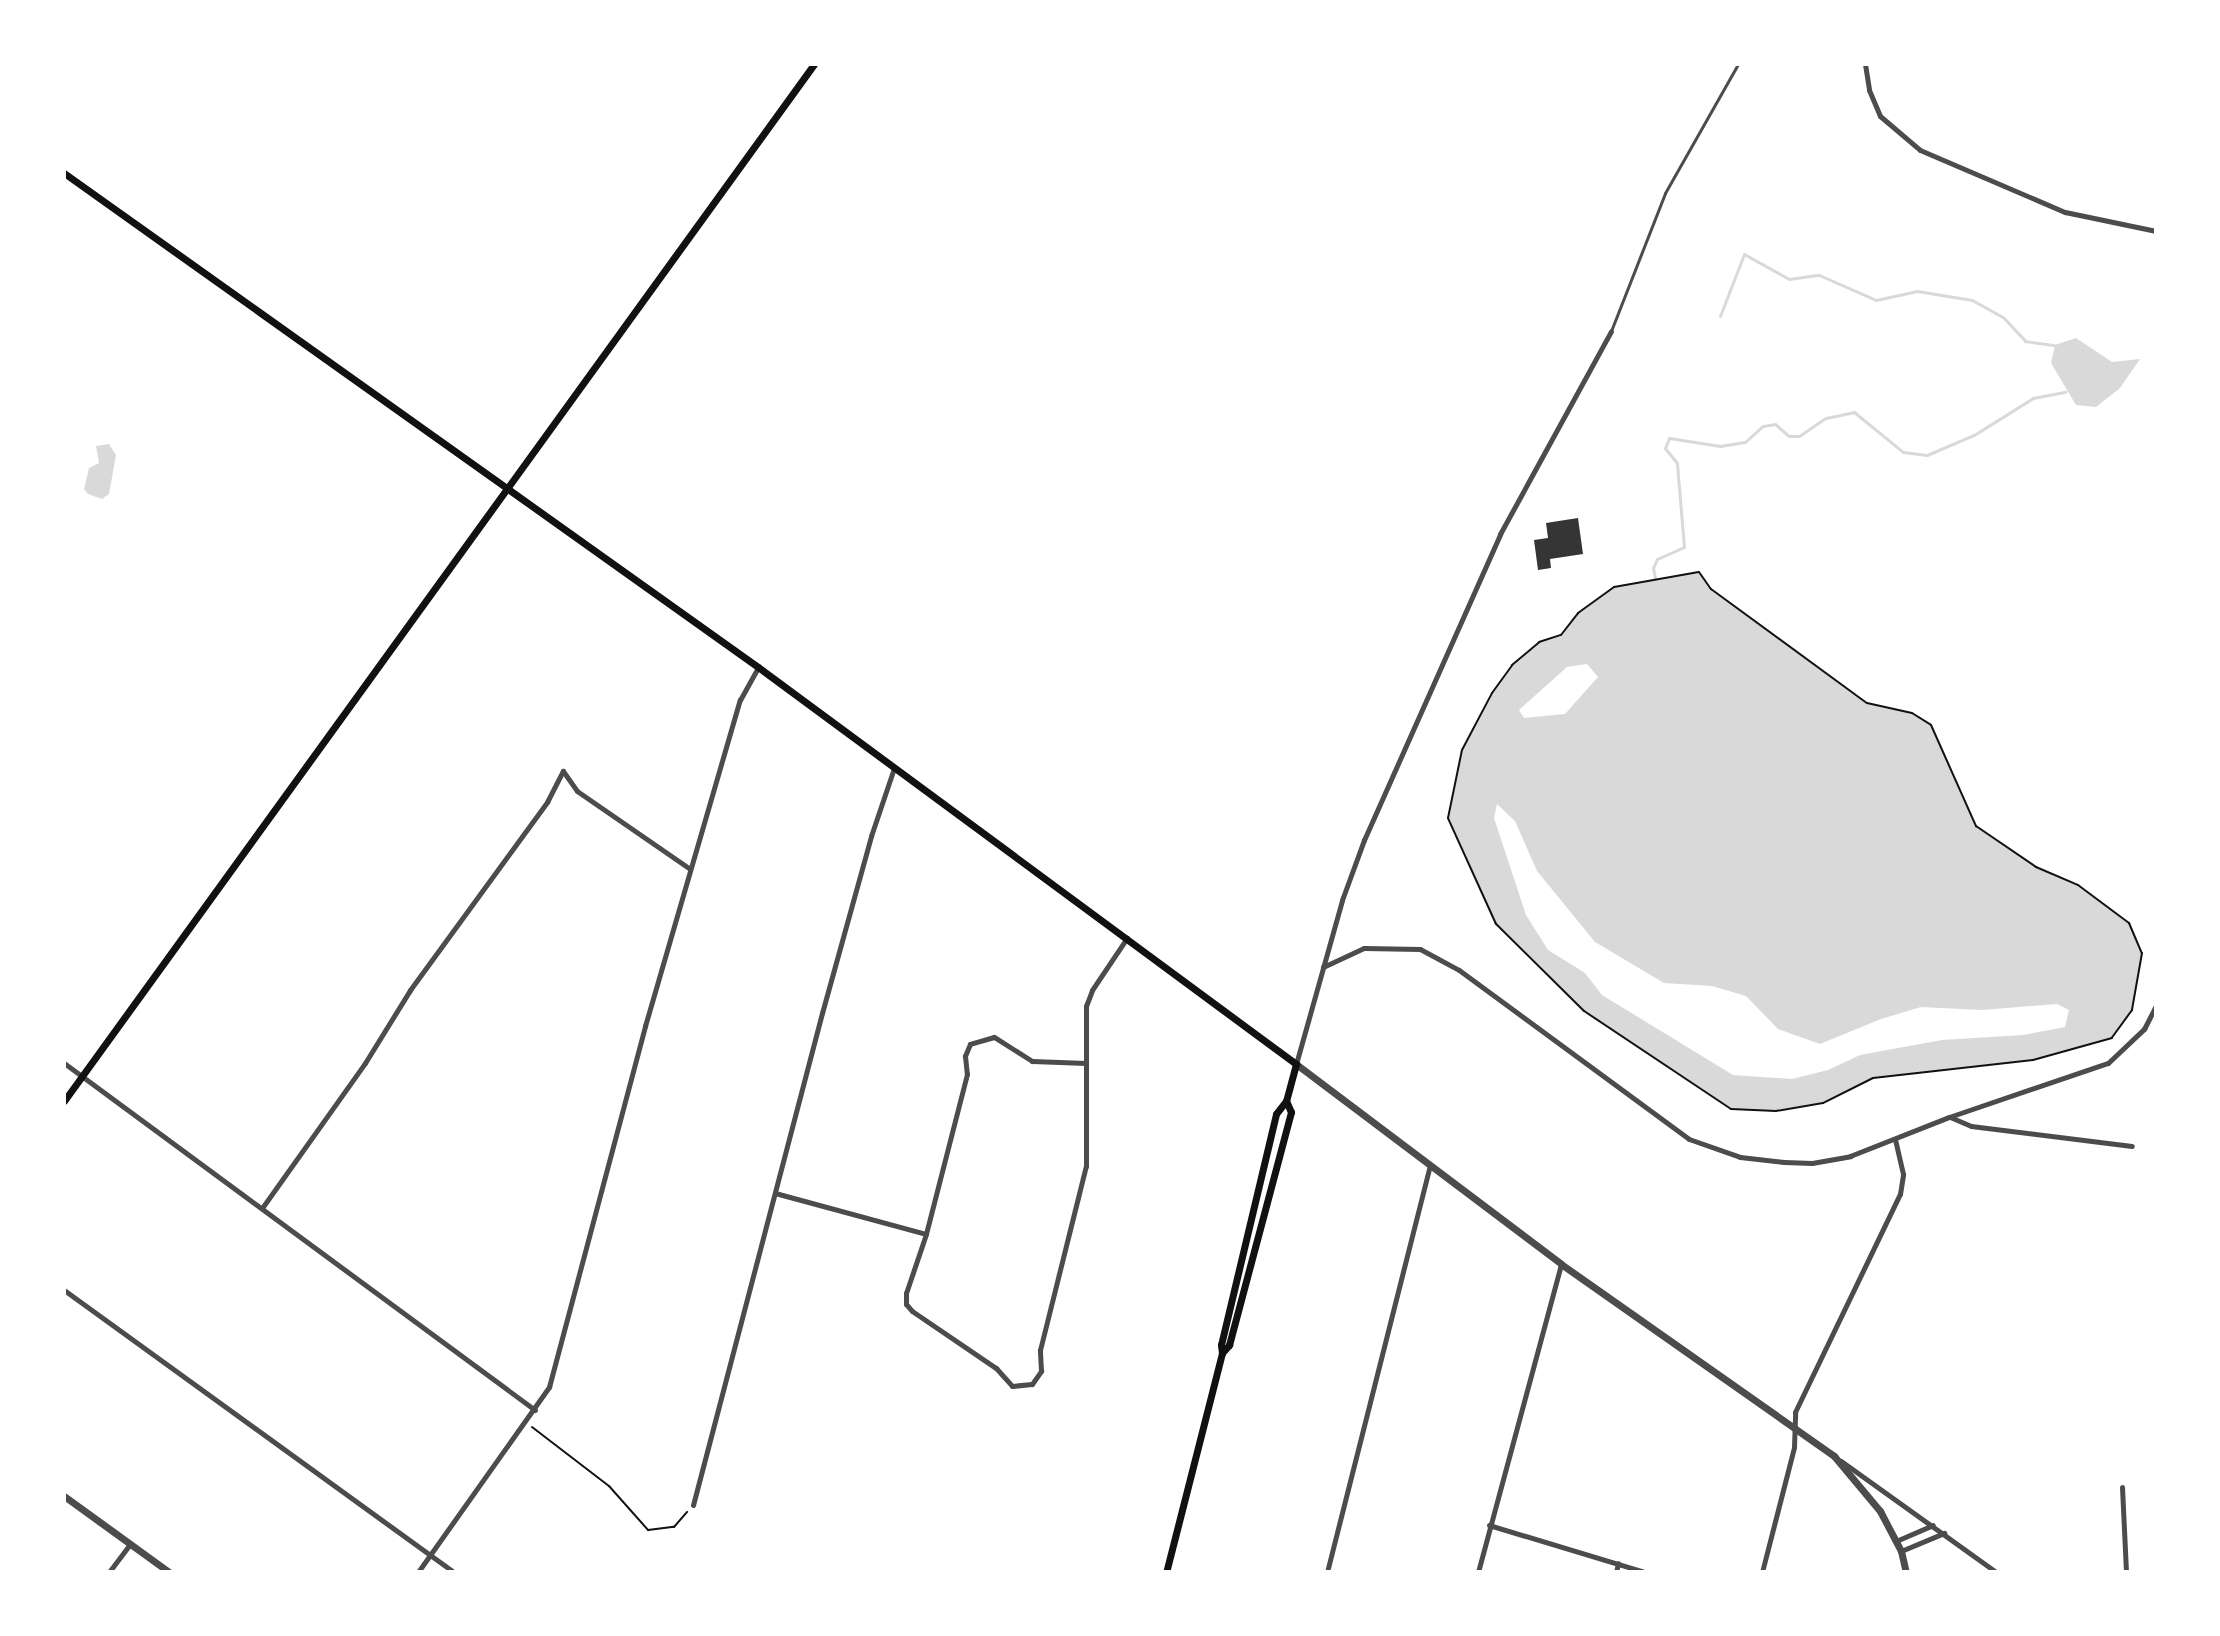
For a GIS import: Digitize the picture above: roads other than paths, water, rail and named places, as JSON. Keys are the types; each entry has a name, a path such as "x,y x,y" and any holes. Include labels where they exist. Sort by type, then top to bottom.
{"main road":[{"path":"64,1101 814,64"},
{"path":"64,173 758,667 1296,1064 1286,1101 1276,1114 1221,1345 1222,1353 1166,1572"},
{"path":"1222,1353 1229,1345 1291,1112 1286,1101"}],"street":[{"path":"1865,64 1869,90 1880,116 1920,150 2065,212 2156,231"},
{"path":"1611,331 1545,446 1486,563 1364,840 1296,1064 1429,1168 1561,1264 1934,1525 1996,1572"},
{"path":"418,1572 535,1410 552,1378 690,869 740,700 758,667"},
{"path":"693,1505 859,876 894,768"},
{"path":"262,1208 365,1063 410,990 547,802 563,771 577,791 690,869"},
{"path":"1086,1063 1032,1061 994,1037 970,1044 965,1056 967,1074 926,1234 906,1293 908,1307 996,1368 1006,1383 1020,1387 1032,1384 1041,1371 1040,1350 1086,1166 1086,1063 1086,1006 1092,990 1127,938"},
{"path":"1323,967 1364,948 1420,949 1459,970 1689,1139 1740,1157 1812,1163 1850,1156 1949,1117 2108,1063 2144,1029 2156,1005"},
{"path":"64,1063 535,1410"},
{"path":"1949,1117 1971,1126 2132,1146"},
{"path":"1762,1572 1794,1447 1795,1412 1900,1194 1903,1174 1895,1139"},
{"path":"1327,1572 1429,1168"},
{"path":"775,1193 926,1234"},
{"path":"1478,1572 1561,1264"},
{"path":"64,1290 454,1572"},
{"path":"1834,1456 1866,1492 1896,1541 1906,1572"},
{"path":"2122,1487 2126,1572"},
{"path":"64,1496 169,1572"},
{"path":"1489,1525 1645,1572"},
{"path":"1896,1541 1934,1525"},
{"path":"1901,1551 1944,1533"},
{"path":"109,1572 130,1544"},
{"path":"1616,1572 1618,1563"}],"lane":[{"path":"1611,331 1665,193 1738,64"}],"waterway":[{"path":"1720,316 1744,254 1789,279 1819,275 1876,300 1917,291 1972,300 2003,317 2025,341 2055,345"},
{"path":"1655,578 1653,568 1657,559 1684,547 1677,463 1665,448 1669,438 1720,446 1745,442 1763,426 1775,424 1789,436 1799,436 1826,418 1854,412 1903,452 1927,455 1974,435 2033,398 2065,392"}]}
